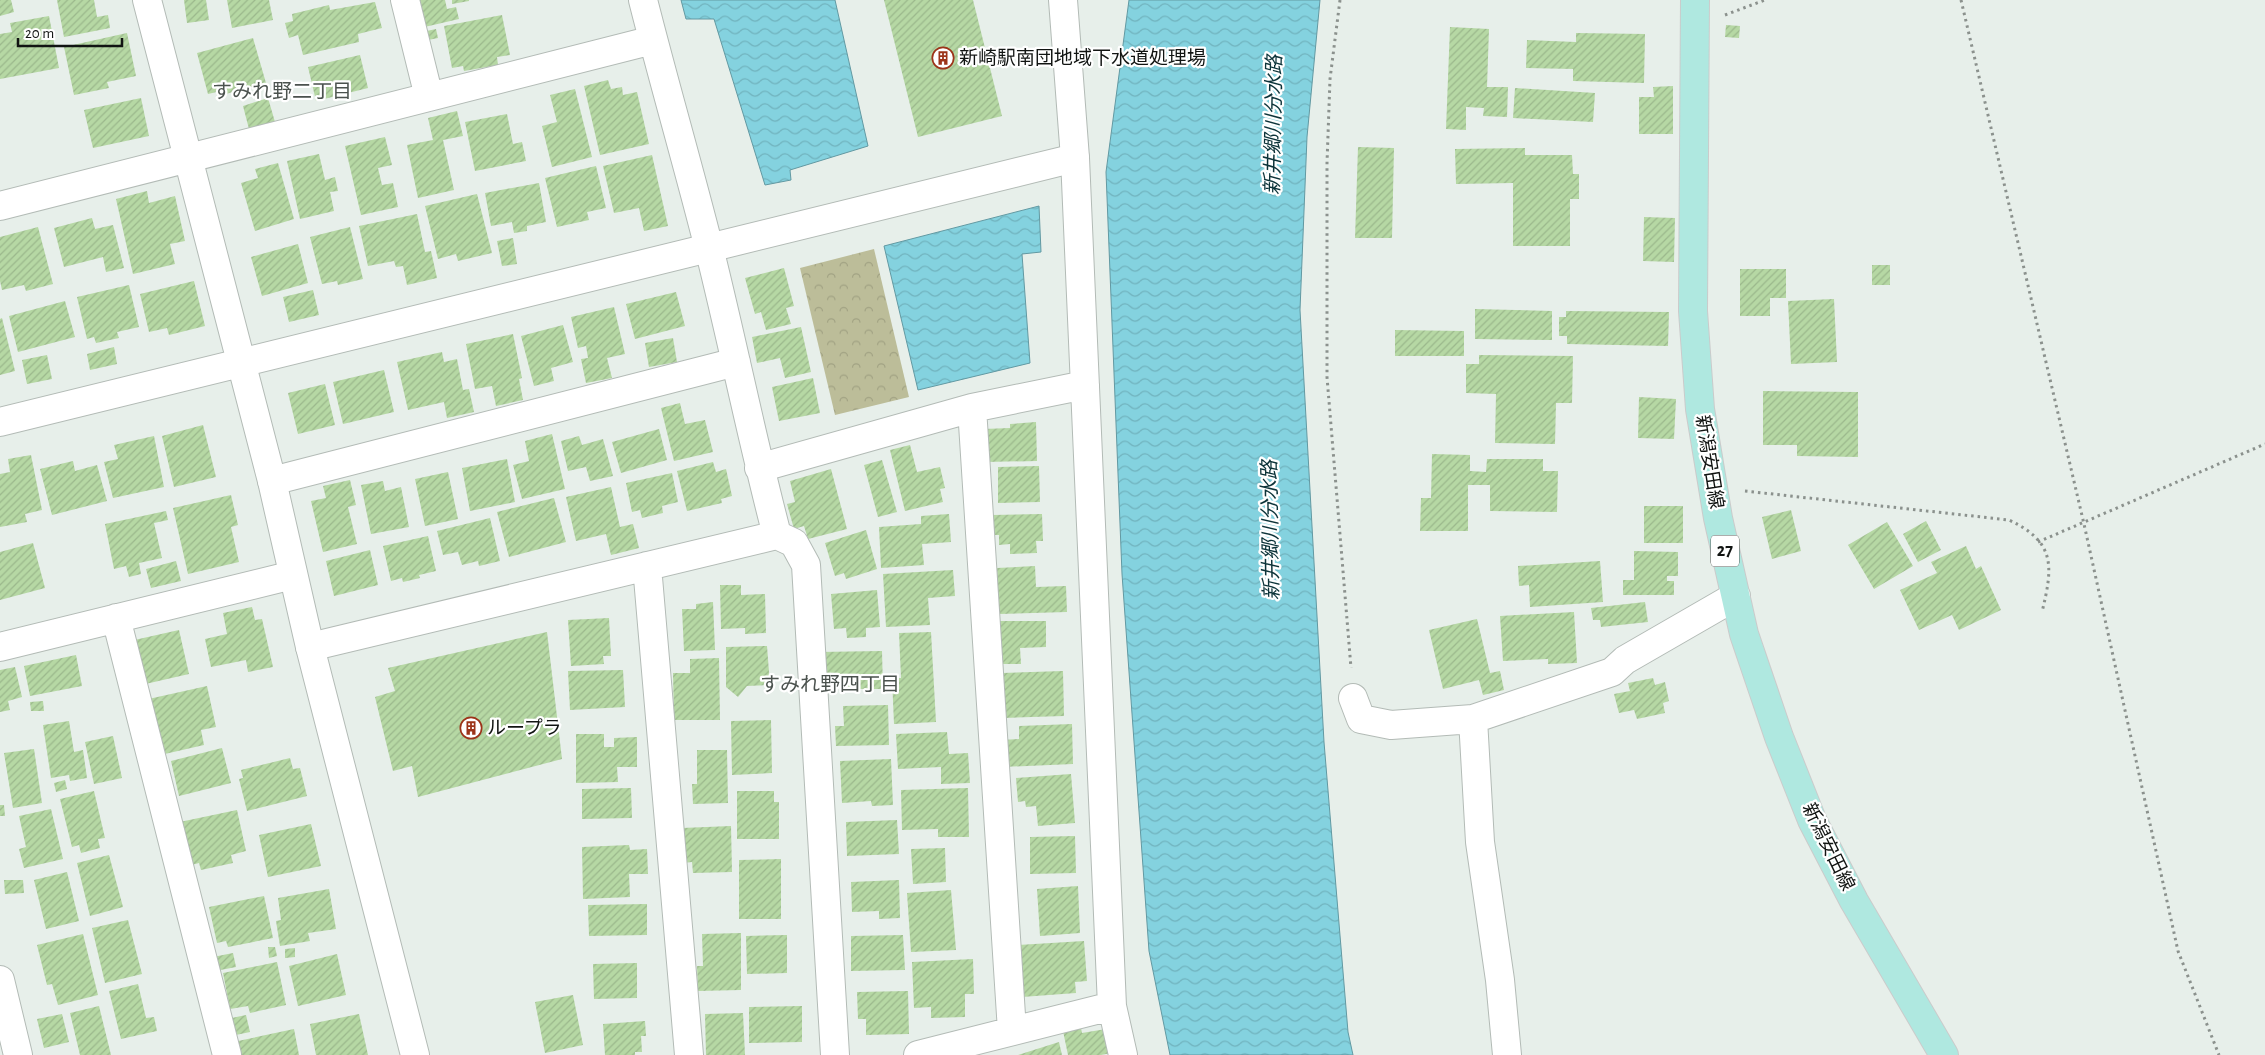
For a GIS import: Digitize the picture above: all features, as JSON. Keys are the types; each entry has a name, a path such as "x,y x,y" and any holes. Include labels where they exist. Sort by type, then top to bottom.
{"main road":[{"name":"新潟安田線","path":"1695,0 1693,311 1700,409 1712,487 1744,634 1776,728 1812,820 1854,901 1944,1055"}],"street":[{"path":"147,0 272,481 292,575 415,1055"},
{"path":"405,0 429,97"},
{"path":"643,0 708,247 759,468 777,535"},
{"path":"1063,0 1076,158 1112,1006 1123,1055"},
{"path":"1,201 189,158 653,40"},
{"path":"0,422 1076,158"},
{"path":"272,481 736,362"},
{"path":"759,468 972,408 1085,385"},
{"path":"972,408 1012,1031"},
{"path":"310,647 777,535 794,543 806,565 835,1055"},
{"path":"646,566 689,1055"},
{"path":"0,647 292,575"},
{"path":"1353,698 1361,719 1391,725 1473,719 1612,672 1625,660 1736,596"},
{"path":"116,618 227,1055"},
{"path":"1473,719 1480,842 1500,980 1507,1055"},
{"path":"0,980 18,1055"},
{"path":"918,1055 1112,1006"}],"path":[{"path":"1340,0 1330,79 1327,162 1327,377 1353,698"},
{"path":"1694,27 1765,0"},
{"path":"1961,0 2084,524 2178,951 2219,1055"},
{"path":"2038,542 2084,524 2265,444"},
{"path":"1712,487 1868,506 2009,520 2028,529 2047,553 2050,578 2042,612"}],"green space":[{"path":"874,249 909,397 835,415 800,268"}],"water":[{"path":"681,0 835,0 868,146 790,170 791,180 765,185 714,19 686,19"},
{"name":"新井郷川分水路","path":"1129,0 1320,0 1307,137 1300,310 1324,742 1348,1032 1353,1055 1170,1055 1149,951 1122,574 1106,172"},
{"path":"1039,206 1041,252 1022,254 1030,363 918,390 884,246"}],"building":[{"path":"0,0 11,0 14,12 0,16"},
{"path":"57,0 94,0 97,17 108,15 110,28 64,37"},
{"path":"184,0 206,0 209,20 187,23"},
{"path":"227,0 269,0 273,20 232,28"},
{"path":"409,0 445,0 447,9 456,7 459,19 416,29"},
{"path":"452,0 469,0 469,1 452,4"},
{"name":"新崎駅南団地域下水道処理場","path":"884,0 973,0 1002,116 918,137"},
{"path":"375,2 382,28 358,34 359,42 303,55 298,35 289,38 285,23 293,21 292,14 329,5 330,10"},
{"path":"502,15 510,55 497,57 498,65 464,71 463,66 452,68 444,26"},
{"path":"49,16 59,68 0,79 0,34 12,32 10,23"},
{"path":"1726,25 1740,26 1739,38 1725,37"},
{"path":"1450,27 1489,29 1487,87 1508,87 1507,117 1483,116 1484,108 1466,107 1466,130 1446,129"},
{"path":"436,29 438,38 423,41 422,32"},
{"path":"127,33 136,76 107,82 109,88 74,95 64,47"},
{"path":"1576,33 1645,34 1644,83 1573,81 1573,69 1526,68 1527,40 1576,42"},
{"path":"253,38 266,83 222,95 221,91 208,94 197,53"},
{"path":"360,55 368,88 316,101 308,67"},
{"path":"608,80 611,89 622,87 623,95 637,92 649,144 600,155 584,86"},
{"path":"1673,86 1673,134 1639,134 1639,97 1654,97 1653,87"},
{"path":"1515,88 1595,93 1593,122 1513,118"},
{"path":"575,89 592,157 552,167 542,126 557,122 550,95"},
{"path":"141,98 149,136 93,148 84,110"},
{"path":"268,98 275,122 249,129 243,106"},
{"path":"457,111 463,136 443,140 454,190 418,198 407,145 433,140 428,118"},
{"path":"507,114 513,144 522,142 526,161 475,171 465,122"},
{"path":"385,137 392,165 378,168 382,185 393,183 398,207 361,215 345,146"},
{"path":"1358,147 1394,148 1392,238 1355,238"},
{"path":"1525,148 1525,155 1572,155 1573,174 1579,174 1579,199 1570,199 1570,246 1513,246 1513,183 1456,184 1455,149"},
{"path":"319,154 325,180 335,177 338,191 330,192 334,211 300,219 287,161"},
{"path":"652,155 668,226 644,231 639,208 614,213 603,166"},
{"path":"278,163 294,219 255,231 241,183 258,178 255,169"},
{"path":"596,166 606,208 587,212 589,220 557,227 545,178"},
{"path":"539,183 546,222 527,226 527,231 514,233 512,222 491,226 485,193"},
{"path":"147,191 149,203 175,196 185,241 170,244 175,264 133,274 116,199"},
{"path":"477,194 492,253 458,261 456,254 438,259 425,206"},
{"path":"417,214 425,252 431,251 437,278 407,285 403,266 396,267 394,261 368,266 359,226"},
{"path":"1644,217 1675,218 1674,262 1643,261"},
{"path":"92,218 95,229 113,225 124,268 106,272 103,257 64,267 54,228"},
{"path":"38,227 53,284 26,291 24,285 2,290 0,281 0,237"},
{"path":"350,227 363,279 338,285 337,281 322,284 310,237"},
{"path":"513,238 517,264 502,266 497,241"},
{"path":"298,244 308,283 262,296 251,257"},
{"path":"1872,265 1890,265 1890,285 1872,285"},
{"path":"784,268 794,306 786,308 791,324 766,330 761,312 755,314 745,278"},
{"path":"1740,269 1786,269 1786,298 1770,298 1770,316 1740,316"},
{"path":"194,281 205,326 169,335 167,328 149,332 140,294"},
{"path":"129,285 139,327 117,332 119,338 96,343 94,337 87,339 77,297"},
{"path":"313,290 319,315 289,322 283,297"},
{"path":"676,292 685,326 635,339 626,304"},
{"path":"1834,299 1837,362 1791,364 1788,301"},
{"path":"65,301 75,337 18,352 9,316"},
{"path":"614,307 625,354 607,358 612,378 586,383 581,359 588,358 586,346 578,348 571,317"},
{"path":"1475,309 1552,311 1552,340 1475,339"},
{"path":"1566,311 1669,312 1668,346 1567,344 1567,336 1559,336 1559,317 1566,317"},
{"path":"2,318 15,371 0,375 0,319"},
{"path":"563,325 573,362 551,368 554,381 534,386 521,336"},
{"path":"801,327 811,372 785,378 780,358 757,363 752,337"},
{"path":"1395,330 1464,331 1464,356 1395,356"},
{"path":"513,334 522,378 519,379 523,400 496,406 492,386 475,389 466,344"},
{"path":"673,338 677,362 649,367 645,343"},
{"path":"114,347 117,364 90,370 87,354"},
{"path":"442,352 444,362 457,359 463,390 469,389 474,412 447,418 444,402 408,410 397,362"},
{"path":"47,355 52,379 27,384 22,360"},
{"path":"1479,355 1573,356 1572,403 1556,403 1555,444 1495,443 1496,394 1466,393 1466,364 1479,364"},
{"path":"384,370 394,412 343,424 333,382"},
{"path":"813,378 820,413 779,421 772,387"},
{"path":"325,384 335,425 298,434 288,393"},
{"path":"1763,391 1858,392 1858,457 1797,456 1797,445 1763,445"},
{"path":"1639,397 1676,399 1674,439 1638,438"},
{"path":"680,403 685,424 705,420 713,452 674,461 661,408"},
{"path":"1036,422 1037,461 985,462 984,429 1010,428 1010,424"},
{"path":"203,425 216,477 174,487 162,436"},
{"path":"659,429 667,460 621,473 612,442"},
{"path":"552,434 565,489 522,499 513,465 529,461 525,441"},
{"path":"154,436 164,487 113,498 104,462 118,459 114,445"},
{"path":"579,436 582,445 603,439 613,476 590,481 586,467 568,471 561,441"},
{"path":"910,445 917,472 940,467 945,488 940,489 943,502 905,511 890,450"},
{"path":"1432,454 1470,455 1470,471 1486,472 1487,459 1543,459 1543,471 1558,471 1557,512 1490,511 1490,485 1468,485 1468,531 1420,531 1421,498 1431,498"},
{"path":"31,455 42,510 25,514 27,522 0,527 0,474 10,472 8,459"},
{"path":"507,459 515,502 470,511 462,468"},
{"path":"882,460 897,512 878,517 864,465"},
{"path":"73,461 75,471 97,465 107,501 52,515 40,469"},
{"path":"713,462 716,472 726,469 732,496 721,499 722,503 687,511 677,471"},
{"path":"1039,466 1040,502 998,503 998,467"},
{"path":"831,469 847,529 808,539 804,526 794,529 787,504 795,502 790,481"},
{"path":"448,472 458,519 425,526 415,479"},
{"path":"672,473 678,502 662,506 663,513 642,518 640,510 632,512 626,483"},
{"path":"350,480 356,505 348,507 357,544 323,552 311,501 326,498 323,486"},
{"path":"383,481 385,491 401,487 409,527 371,534 361,485"},
{"path":"611,487 620,527 633,524 639,548 611,555 606,534 576,541 566,497"},
{"path":"231,495 238,525 231,527 239,562 188,574 173,508"},
{"path":"554,498 566,542 509,557 497,512"},
{"path":"1644,506 1683,506 1683,543 1644,543"},
{"path":"1791,510 1801,551 1772,559 1762,517"},
{"path":"166,511 168,520 154,523 162,558 139,563 141,574 129,577 126,566 114,569 105,524"},
{"path":"949,514 951,542 922,544 924,565 881,568 879,527 921,524 921,516"},
{"path":"1042,514 1043,541 1036,541 1037,553 1010,554 1010,544 999,545 999,535 992,535 992,515"},
{"path":"490,518 500,561 479,566 478,561 462,565 458,552 443,555 437,531"},
{"path":"1926,521 1941,550 1918,562 1903,534"},
{"path":"1887,522 1913,566 1874,589 1848,545"},
{"path":"866,530 877,569 846,579 844,573 835,576 825,543"},
{"path":"428,536 436,571 419,575 420,578 403,582 402,578 391,581 383,546"},
{"path":"33,543 45,588 0,600 0,552"},
{"path":"1966,546 1976,569 1981,566 2001,610 1959,630 1952,615 1919,630 1900,590 1937,573 1931,562"},
{"path":"370,550 378,585 334,596 326,561"},
{"path":"1634,551 1678,552 1678,576 1667,576 1667,581 1674,581 1674,595 1623,595 1623,580 1634,580"},
{"path":"176,561 181,581 151,588 146,569"},
{"path":"1600,561 1603,602 1530,607 1529,585 1519,586 1518,566"},
{"path":"1035,566 1036,587 1066,586 1067,612 999,614 997,568"},
{"path":"953,570 955,596 928,598 930,625 886,627 883,574"},
{"path":"720,585 741,585 741,595 765,594 766,633 745,634 745,628 721,629"},
{"path":"877,590 880,627 866,628 866,637 847,638 846,628 834,629 831,594"},
{"path":"713,602 715,650 684,651 682,609 696,609 696,604"},
{"path":"1645,602 1648,622 1601,627 1600,620 1593,620 1591,608"},
{"path":"252,607 255,620 262,619 273,667 248,672 246,660 211,667 205,639 227,634 223,613"},
{"path":"1574,612 1577,663 1548,664 1548,659 1503,661 1500,616"},
{"path":"609,618 611,656 603,656 604,664 571,666 568,620"},
{"path":"1477,619 1490,673 1500,671 1504,690 1483,695 1479,680 1443,689 1429,630"},
{"path":"1000,621 1046,621 1046,647 1020,648 1021,664 1001,664"},
{"path":"179,630 189,674 141,685 130,641"},
{"name":"ループラ","path":"547,632 562,759 418,797 412,766 393,771 375,697 395,691 388,668"},
{"path":"931,632 936,722 894,724 892,678 901,678 899,633"},
{"path":"767,646 770,685 747,686 738,697 726,687 726,647"},
{"path":"882,651 883,689 846,689 846,680 826,680 818,652"},
{"path":"76,655 82,686 30,696 24,666"},
{"path":"719,658 720,720 674,720 673,673 690,673 690,659"},
{"path":"15,667 22,697 8,701 10,710 0,712 0,670"},
{"path":"623,670 625,707 570,710 568,671"},
{"path":"1063,671 1064,716 1004,718 1002,673"},
{"path":"1653,678 1655,685 1665,682 1669,701 1663,703 1665,713 1637,719 1634,710 1619,713 1614,694 1630,691 1628,683"},
{"path":"207,686 216,727 201,730 204,745 156,756 144,700"},
{"path":"43,701 44,711 31,711 30,702"},
{"path":"888,705 889,745 836,746 835,726 844,726 843,706"},
{"path":"771,720 772,773 732,775 731,721"},
{"path":"69,721 74,752 83,750 87,778 70,781 69,775 51,778 43,725"},
{"path":"1072,724 1073,764 1003,767 1002,740 1019,739 1019,726"},
{"path":"947,732 949,754 968,753 970,783 941,784 941,767 898,769 896,734"},
{"path":"576,734 604,734 604,747 614,747 614,738 637,737 637,767 617,767 618,782 576,783"},
{"path":"113,736 122,778 94,784 85,742"},
{"path":"222,748 231,783 179,796 171,761"},
{"path":"34,749 42,803 13,808 4,753"},
{"path":"697,750 727,750 728,803 693,804 692,784 697,784"},
{"path":"290,758 293,769 300,768 307,796 247,811 239,779 243,778 241,770"},
{"path":"891,759 893,805 872,806 871,801 842,803 840,761"},
{"path":"1071,774 1075,823 1038,826 1036,806 1026,807 1025,801 1018,802 1016,778"},
{"path":"65,780 67,789 56,792 54,783"},
{"path":"631,788 632,818 582,819 582,789"},
{"path":"968,788 969,837 938,837 938,829 902,830 901,790"},
{"path":"94,791 105,838 98,839 100,848 81,853 79,845 72,847 60,799"},
{"path":"737,791 774,791 774,802 779,802 779,839 737,839"},
{"path":"0,805 4,805 5,816 0,816"},
{"path":"51,809 63,859 24,868 19,849 26,847 19,816"},
{"path":"237,810 246,851 231,855 233,863 201,870 199,863 184,867 175,823"},
{"path":"897,820 899,854 847,856 846,822"},
{"path":"311,824 321,866 268,877 259,835"},
{"path":"731,826 732,872 693,873 692,862 683,863 682,828"},
{"path":"1075,836 1076,873 1030,874 1030,837"},
{"path":"629,845 630,850 647,849 648,874 629,874 630,897 583,899 582,847"},
{"path":"945,848 946,882 913,884 911,849"},
{"path":"109,855 123,907 90,916 77,863"},
{"path":"781,859 781,919 739,919 739,860"},
{"path":"67,872 79,921 46,929 34,880"},
{"path":"4,880 23,880 24,893 5,894"},
{"path":"899,880 900,918 879,919 879,911 852,912 851,882"},
{"path":"1078,886 1080,933 1040,936 1037,889"},
{"path":"329,889 336,929 308,933 310,941 280,946 276,921 281,920 278,898"},
{"path":"951,890 956,950 911,952 907,893"},
{"path":"264,896 273,938 228,947 226,941 217,943 209,907"},
{"path":"647,904 647,935 589,936 588,905"},
{"path":"128,920 142,974 105,983 92,928"},
{"path":"741,933 741,990 698,991 697,966 703,966 702,934"},
{"path":"83,934 98,995 58,1005 52,984 47,985 37,945"},
{"path":"787,935 787,973 747,974 746,936"},
{"path":"903,935 905,970 851,971 851,936"},
{"path":"1084,941 1087,981 1075,982 1076,993 1022,997 1018,945"},
{"path":"268,947 275,947 277,956 269,958"},
{"path":"295,948 295,957 285,958 285,949"},
{"path":"233,953 236,967 210,972 208,958"},
{"path":"337,954 346,995 298,1006 289,966"},
{"path":"973,959 974,994 965,994 965,1017 931,1018 931,1007 914,1008 912,962"},
{"path":"277,962 286,1005 250,1013 248,1006 230,1009 223,973"},
{"path":"637,963 637,998 594,999 593,964"},
{"path":"138,984 146,1018 154,1017 157,1031 121,1039 109,991"},
{"path":"908,991 909,1034 866,1035 866,1019 858,1019 857,992"},
{"path":"573,995 583,1045 545,1053 535,1002"},
{"path":"99,1006 111,1055 80,1055 70,1013"},
{"path":"802,1006 802,1042 749,1043 749,1007"},
{"path":"743,1013 745,1055 706,1055 705,1014"},
{"path":"62,1014 69,1042 44,1048 37,1019"},
{"path":"359,1014 368,1055 316,1055 310,1024"},
{"path":"246,1015 250,1032 231,1036 227,1019"},
{"path":"645,1021 646,1036 641,1036 642,1052 635,1052 635,1055 605,1055 603,1024"},
{"path":"1081,1028 1082,1033 1106,1029 1111,1053 1101,1055 1068,1055 1063,1031"},
{"path":"294,1029 299,1055 240,1055 238,1041"},
{"path":"1059,1042 1062,1055 1018,1055"}],"place":[{"name":"新崎駅南団地域下水道処理場","path":"943,58"},
{"name":"ループラ","path":"471,728"}],"district":[{"name":"すみれ野二丁目","path":"282,92"},
{"name":"すみれ野四丁目","path":"830,685"}]}
